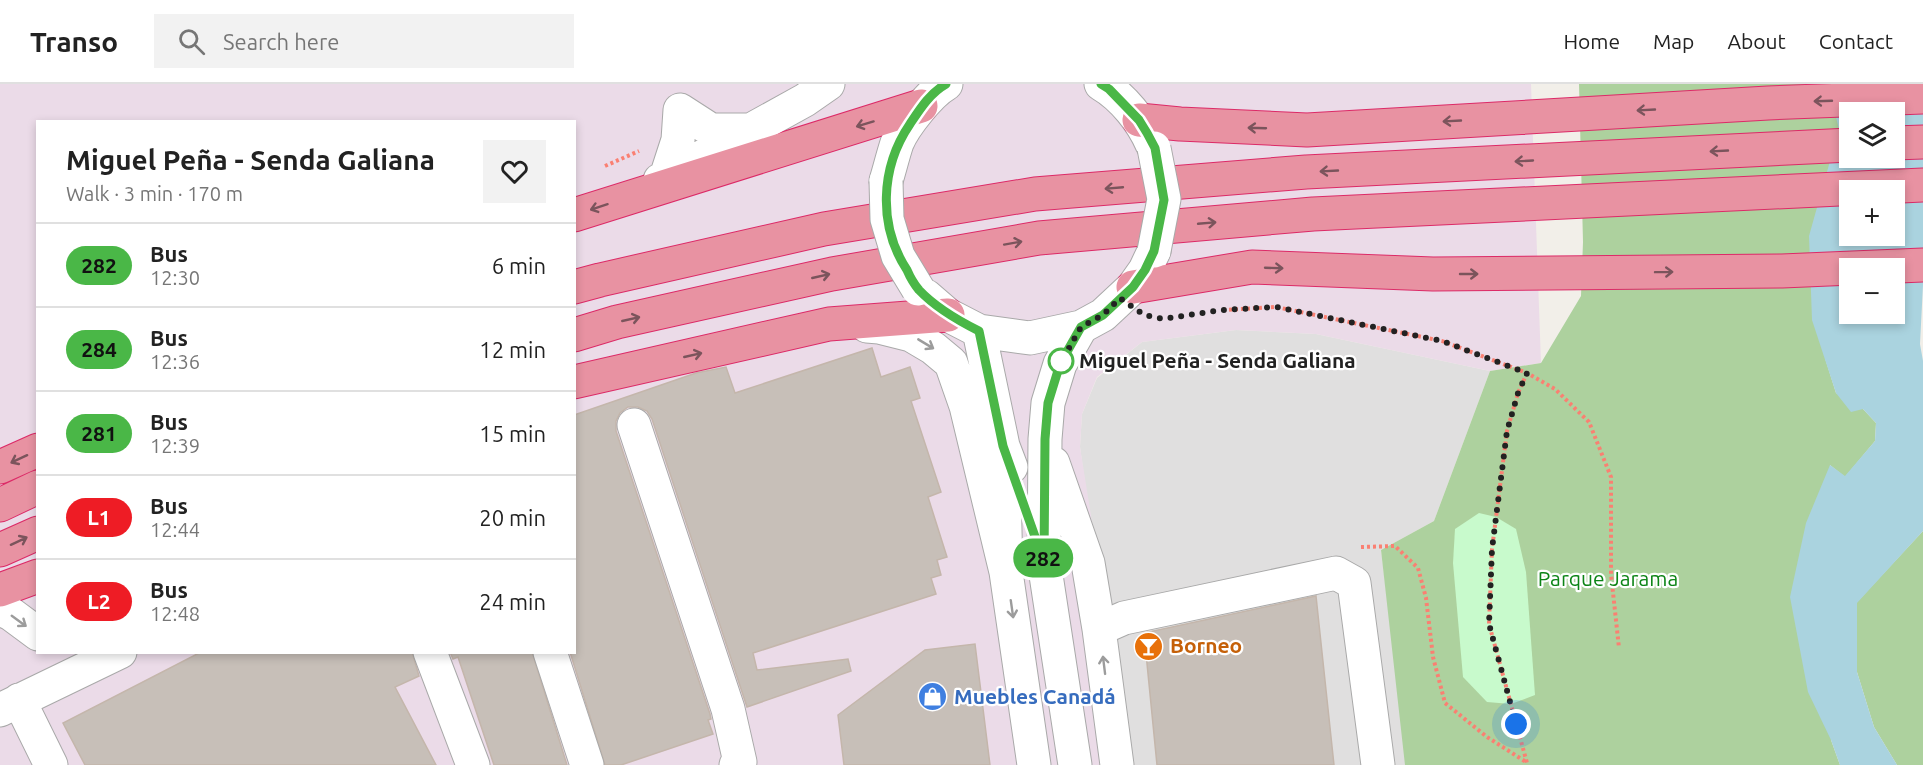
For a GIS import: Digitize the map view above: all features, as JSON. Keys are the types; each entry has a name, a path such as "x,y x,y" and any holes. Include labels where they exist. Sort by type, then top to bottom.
{"highway":[{"path":"1139,120 1307,130 1768,103 1923,97"},
{"path":"576,214 921,106"},
{"path":"1905,143 1923,142"},
{"path":"576,286 824,229 1035,194 1306,172 1839,145"},
{"path":"576,334 616,322 832,274 1040,238 1313,214 1923,185"},
{"path":"1133,287 1252,267 1433,274 1782,271 1923,265"},
{"path":"576,382 829,324 948,315"},
{"path":"0,467 36,451"},
{"path":"0,505 36,489"},
{"path":"0,550 36,534"},
{"path":"0,590 36,577"}],"street":[{"path":"631,196 805,100 828,84"},
{"path":"946,84 938,88 921,106 898,141 886,181 887,219 895,247 918,289 948,315 979,331 1030,338 1081,327 1103,315 1133,287 1154,251 1164,200 1155,148 1139,120 1109,89 1101,84"},
{"path":"675,97 711,130 752,130"},
{"path":"666,177 678,140 675,97"},
{"path":"829,324 879,327 911,335 933,348 951,363 966,406 1006,572 1034,765"},
{"path":"1075,765 1044,562 1045,439 1048,403 1060,364 1081,327"},
{"path":"979,331 1003,446 1044,562"},
{"path":"634,425 728,709 740,762 736,765"},
{"path":"1045,439 1088,563 1100,629 1117,765"},
{"path":"1003,446 1006,572"},
{"path":"1100,629 1124,618 1336,573 1354,583 1378,765"},
{"path":"0,609 11,614 36,633"},
{"path":"51,765 10,705 55,666 111,654"},
{"path":"431,654 473,765"},
{"path":"551,654 587,765"}],"path":[{"path":"1213,311 1276,307 1442,341 1527,373 1556,389 1589,422 1611,477 1611,574 1620,648"},
{"path":"1527,373 1518,393 1507,431 1492,549 1489,624 1528,764"},
{"path":"1336,573 1343,554 1362,546 1395,546 1418,568 1426,598 1433,657 1444,703 1486,737 1528,764"}],"shaded area":[{"path":"0,84 1531,84 1541,363 1490,371 1316,334 1236,330 1142,342 1097,377 1082,414 1080,447 1131,765 0,765"},
{"path":"1236,330 1316,334 1490,371 1434,521 1381,550 1408,765 1131,765 1085,484 1080,447 1082,414 1097,378 1142,342"}],"green space":[{"name":"Parque Jarama","path":"1579,84 1923,84 1905,150 1905,102 1839,102 1839,168 1900,168 1897,180 1839,180 1839,246 1842,246 1825,358 1836,393 1863,409 1876,423 1875,441 1845,477 1830,465 1831,740 1840,765 1405,765 1381,550 1434,521 1490,371 1541,363 1581,296 1583,242"},
{"path":"1479,513 1496,517 1516,529 1526,572 1535,695 1511,704 1487,702 1463,677 1453,563 1455,529"},
{"path":"1923,531 1923,765 1897,765 1874,727 1857,672 1857,602"}],"water":[{"path":"1923,84 1923,285 1920,344 1923,361 1923,531 1857,603 1857,672 1874,727 1897,765 1840,765 1808,692 1790,597 1806,523 1830,465 1845,476 1875,441 1876,423 1863,409 1851,412 1836,393 1812,320 1809,236 1839,129 1829,90"}],"building":[{"path":"872,348 881,377 910,367 920,398 911,401 941,492 928,497 947,557 937,560 941,575 931,578 936,594 753,653 757,670 848,659 851,671 747,707 652,419 647,411 638,407 628,407 620,413 616,421 616,431 710,714 711,719 708,720 713,734 621,765 605,765 571,654 576,654 576,414 696,373 726,367 735,393"},
{"path":"1316,596 1334,765 1157,765 1144,633"},
{"name":"Muebles Canadá","path":"975,644 990,765 844,765 838,715 925,650"},
{"path":"197,654 413,654 419,676 395,687 436,765 85,765 63,723"},
{"path":"451,654 533,654 567,765 494,765 458,657 453,659"}],"bus line":[{"name":"282","path":"946,84 938,88 921,106 898,141 886,181 887,219 898,256 918,289 948,315 979,331 1003,446 1044,562 1045,439 1048,403 1060,364 1081,327 1103,315 1133,287 1145,270 1154,251 1164,200 1155,148 1147,133 1139,120 1109,89 1101,84"}],"place":[{"name":"Miguel Peña - Senda Galiana","path":"1061,361"},
{"name":"Borneo","path":"1149,646"},
{"name":"Muebles Canadá","path":"933,697"}],"route":[{"path":"1061,361 1060,364 1081,327 1103,315 1120,298 1144,315 1163,319 1222,310 1276,307 1442,341 1527,373 1518,393 1507,431 1504,470 1492,549 1489,624 1516,724"}]}
